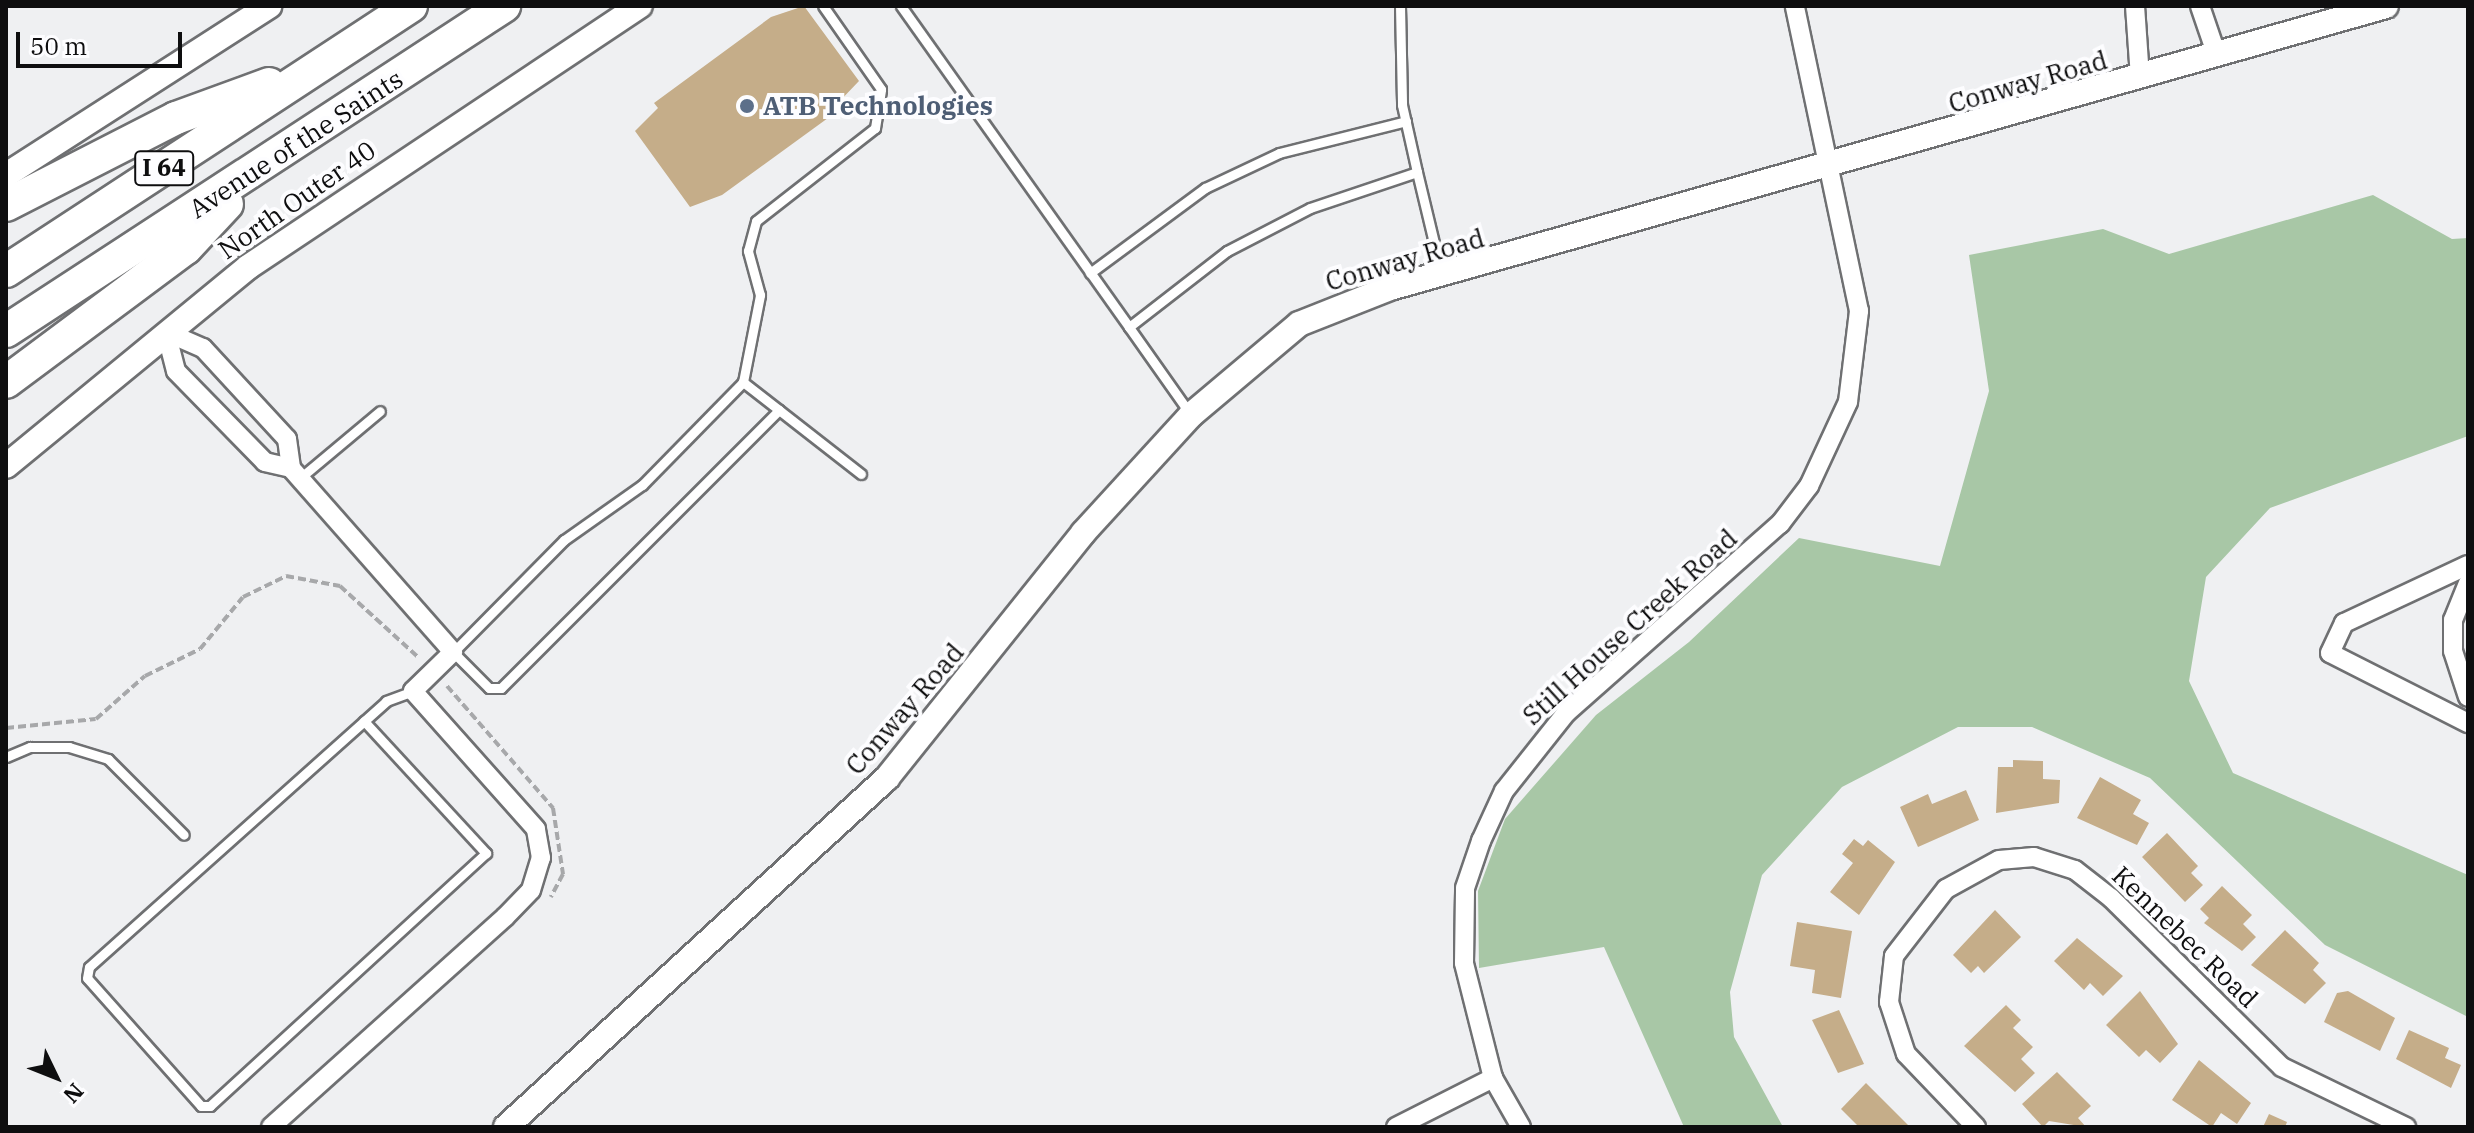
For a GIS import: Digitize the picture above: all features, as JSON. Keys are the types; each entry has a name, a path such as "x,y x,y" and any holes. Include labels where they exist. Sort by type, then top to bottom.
{"highway":[{"name":"Avenue of the Saints","path":"6,271 411,6"},
{"name":"Avenue of the Saints","path":"6,331 256,172 504,6"},
{"path":"6,205 176,118 321,65"},
{"path":"6,382 186,248 256,172"}],"street":[{"path":"6,175 269,6"},
{"name":"North Outer 40","path":"6,466 166,332 345,201 640,6"},
{"name":"Still House Creek Road","path":"1521,1127 1493,1078 1462,944 1465,888 1504,791 1566,713 1780,524 1841,421 1859,311 1795,6"},
{"path":"2135,6 2140,78"},
{"path":"2200,6 2217,56"},
{"name":"Conway Road","path":"506,1127 887,778 1083,533 1191,415 1299,324 1442,275 1828,169 2386,6"},
{"path":"166,332 176,371 265,462 295,473"},
{"path":"166,332 203,348 287,439 295,473 453,652 413,691 536,829 541,858 531,890 271,1127"},
{"path":"2468,565 2344,623 2330,653 2468,723"},
{"path":"2468,583 2453,620 2453,651 2468,697"},
{"name":"Kennebec Road","path":"1976,1127 1913,1063 1895,1030 1894,956 1923,913 1946,889 1999,860 2034,857 2075,870 2282,1067 2406,1127"},
{"path":"1396,1127 1493,1078"}],"lane":[{"path":"779,410 501,688 489,688 453,652 564,540 642,485 743,382 760,295 748,251 756,221 875,128 881,89 823,6"},
{"path":"901,6 1191,415"},
{"path":"1400,6 1406,121 1442,275"},
{"path":"1090,273 1205,188 1279,153 1406,121"},
{"path":"1129,327 1227,251 1310,208 1417,172"},
{"path":"743,382 861,474"},
{"path":"295,473 380,411"},
{"path":"364,721 486,853 210,1106 201,1106 87,978 89,967 386,701 413,691"},
{"path":"6,757 30,747 69,747 108,759 184,835"}],"path":[{"path":"6,728 96,719 145,676 200,649 243,597 286,576 340,586 432,672 553,808 563,874 545,903"}],"green space":[{"path":"2373,195 2452,239 2468,238 2468,436 2270,508 2206,577 2189,681 2233,773 2468,875 2468,1017 2325,945 2150,778 2032,727 1958,727 1842,787 1762,875 1730,992 1734,1037 1783,1127 1684,1127 1604,947 1479,968 1478,891 1505,819 1596,715 1689,642 1799,538 1940,566 1989,391 1969,255 2103,229 2169,254"}],"building":[{"path":"804,6 859,81 836,105 839,110 722,195 690,207 635,131 658,108 654,103 771,17"},
{"path":"2013,760 2043,761 2043,779 2060,780 2059,803 1996,813 1998,767 2013,767"},
{"path":"2100,777 2141,800 2133,814 2149,823 2137,845 2077,818"},
{"path":"1966,790 1979,820 1918,847 1900,807 1928,794 1932,804"},
{"path":"2167,833 2198,866 2191,873 2203,885 2185,902 2142,857"},
{"path":"1854,839 1863,846 1868,840 1895,862 1859,915 1830,892 1853,863 1842,854"},
{"path":"2222,886 2252,915 2243,924 2256,937 2242,951 2204,923 2209,918 2200,909"},
{"path":"1995,910 2021,937 1984,973 1978,966 1971,973 1953,955"},
{"path":"1797,922 1852,931 1841,998 1812,993 1815,970 1790,966"},
{"path":"2285,930 2319,963 2313,970 2326,983 2305,1004 2251,965"},
{"path":"2077,938 2123,976 2103,996 2090,983 2084,990 2054,961"},
{"path":"2140,991 2178,1044 2160,1063 2146,1050 2139,1057 2106,1025"},
{"path":"2348,991 2395,1018 2380,1051 2324,1022 2337,993"},
{"path":"2006,1005 2021,1020 2013,1028 2033,1047 2021,1059 2035,1073 2015,1092 1964,1046"},
{"path":"1839,1010 1864,1064 1838,1073 1812,1020"},
{"path":"2409,1030 2449,1048 2445,1058 2461,1065 2451,1088 2396,1059"},
{"path":"2199,1060 2251,1103 2237,1124 2221,1113 2212,1127 2172,1100"},
{"path":"2057,1072 2091,1106 2078,1118 2086,1127 2049,1121 2043,1127 2022,1104"},
{"path":"1866,1083 1910,1127 1859,1127 1841,1109"},
{"path":"2269,1114 2287,1122 2285,1127 2263,1127"}],"place":[{"name":"ATB Technologies","path":"747,106"}]}
